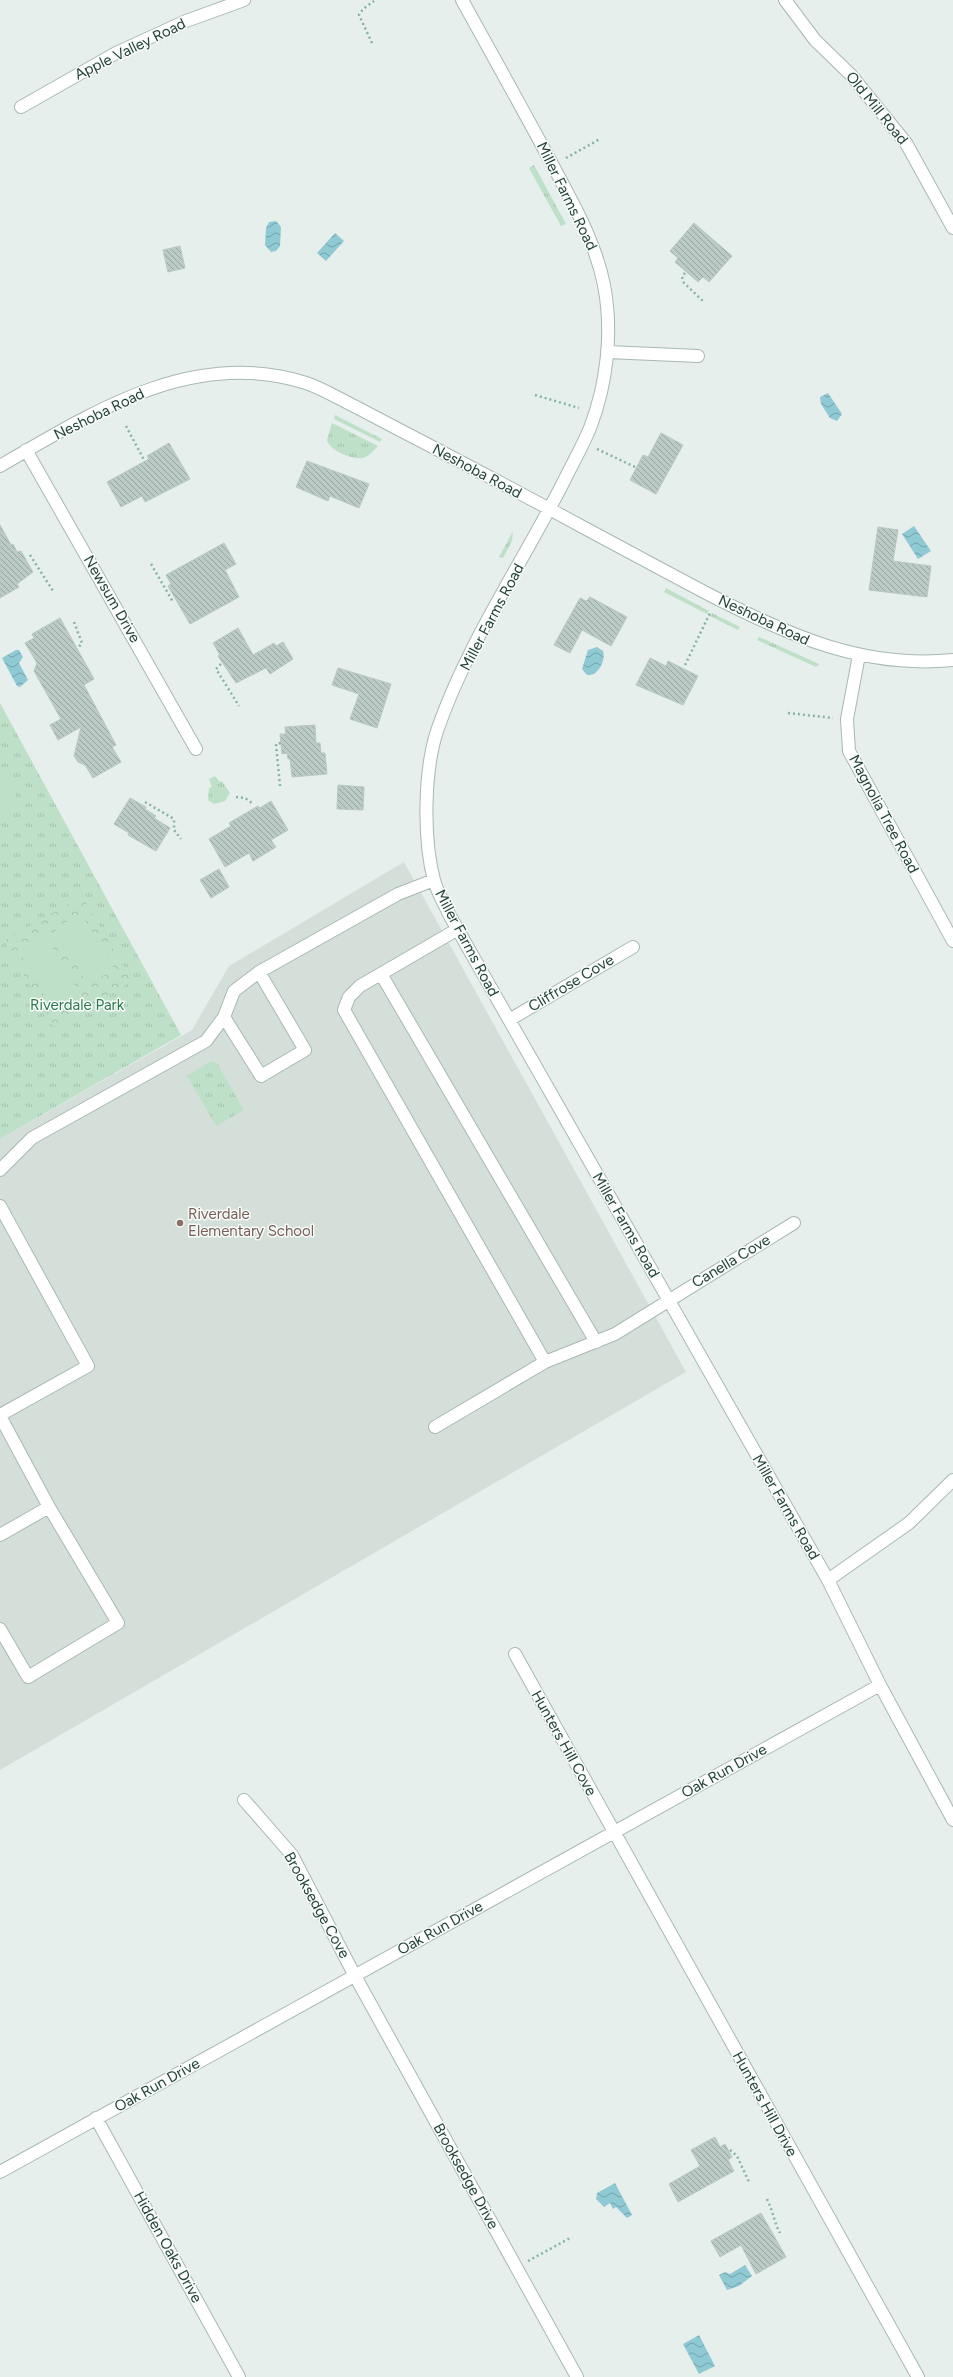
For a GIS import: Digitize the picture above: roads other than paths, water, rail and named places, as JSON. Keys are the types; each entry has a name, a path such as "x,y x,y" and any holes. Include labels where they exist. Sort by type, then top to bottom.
{"street":[{"name":"Apple Valley Road","path":"21,107 116,53 186,21 244,0"},
{"name":"Miller Farms Road","path":"462,0 553,166 594,246 604,286 608,330 608,352 601,390 590,428 550,509 470,655 437,732 427,786 427,827 434,880 458,929 509,1020 828,1580 880,1685 953,1820"},
{"name":"Old Mill Road","path":"785,0 815,40 851,75 906,143 953,228"},
{"path":"608,352 698,356"},
{"name":"Neshoba Road","path":"0,466 26,450 120,400 168,382 222,373 273,376 307,383 756,618 815,643 859,655 910,661 953,660"},
{"name":"Newsum Drive","path":"26,450 196,748"},
{"name":"Magnolia Tree Road","path":"859,655 847,719 847,737 854,762 953,941"},
{"path":"0,1170 32,1138 206,1041 224,1017 234,991 259,972 398,894 434,880"},
{"path":"458,929 360,986 349,997 344,1010 545,1362"},
{"name":"Cliffrose Cove","path":"509,1020 633,947"},
{"path":"224,1017 261,1076 305,1050 259,972"},
{"path":"381,974 596,1342"},
{"path":"0,1206 88,1366 0,1416 49,1507 118,1623 28,1677 0,1629"},
{"name":"Canella Cove","path":"435,1427 545,1362 615,1334 794,1223"},
{"path":"828,1580 909,1523 953,1480"},
{"path":"0,1535 49,1507"},
{"name":"Hunters Hill Cove","path":"515,1654 614,1831"},
{"name":"Oak Run Drive","path":"0,2172 880,1685"},
{"name":"Brooksedge Cove","path":"244,1800 292,1855 355,1976"},
{"name":"Hunters Hill Drive","path":"614,1831 918,2377"},
{"name":"Brooksedge Drive","path":"355,1976 577,2377"},
{"name":"Hidden Oaks Drive","path":"96,2118 239,2377"}],"water":[{"path":"276,221 281,227 280,246 276,251 271,252 265,245 266,228 269,222"},
{"path":"335,233 344,241 326,261 317,253"},
{"path":"828,393 842,414 837,421 830,418 821,404 820,397"},
{"path":"914,526 931,551 918,559 902,534"},
{"path":"597,647 603,651 604,655 602,663 598,671 591,675 587,675 582,669 588,650"},
{"path":"16,650 19,650 23,657 19,663 28,680 20,687 17,686 2,658"},
{"path":"615,2183 632,2215 627,2218 616,2207 613,2209 610,2203 604,2207 596,2199 597,2193"},
{"path":"745,2265 752,2276 739,2286 727,2290 719,2275 725,2272 730,2274"},
{"path":"699,2335 715,2366 699,2374 683,2344"}],"place":[{"name":"Riverdale Elementary School","path":"180,1223"}],"park label":[{"name":"Riverdale Park","path":"77,1005"}]}
